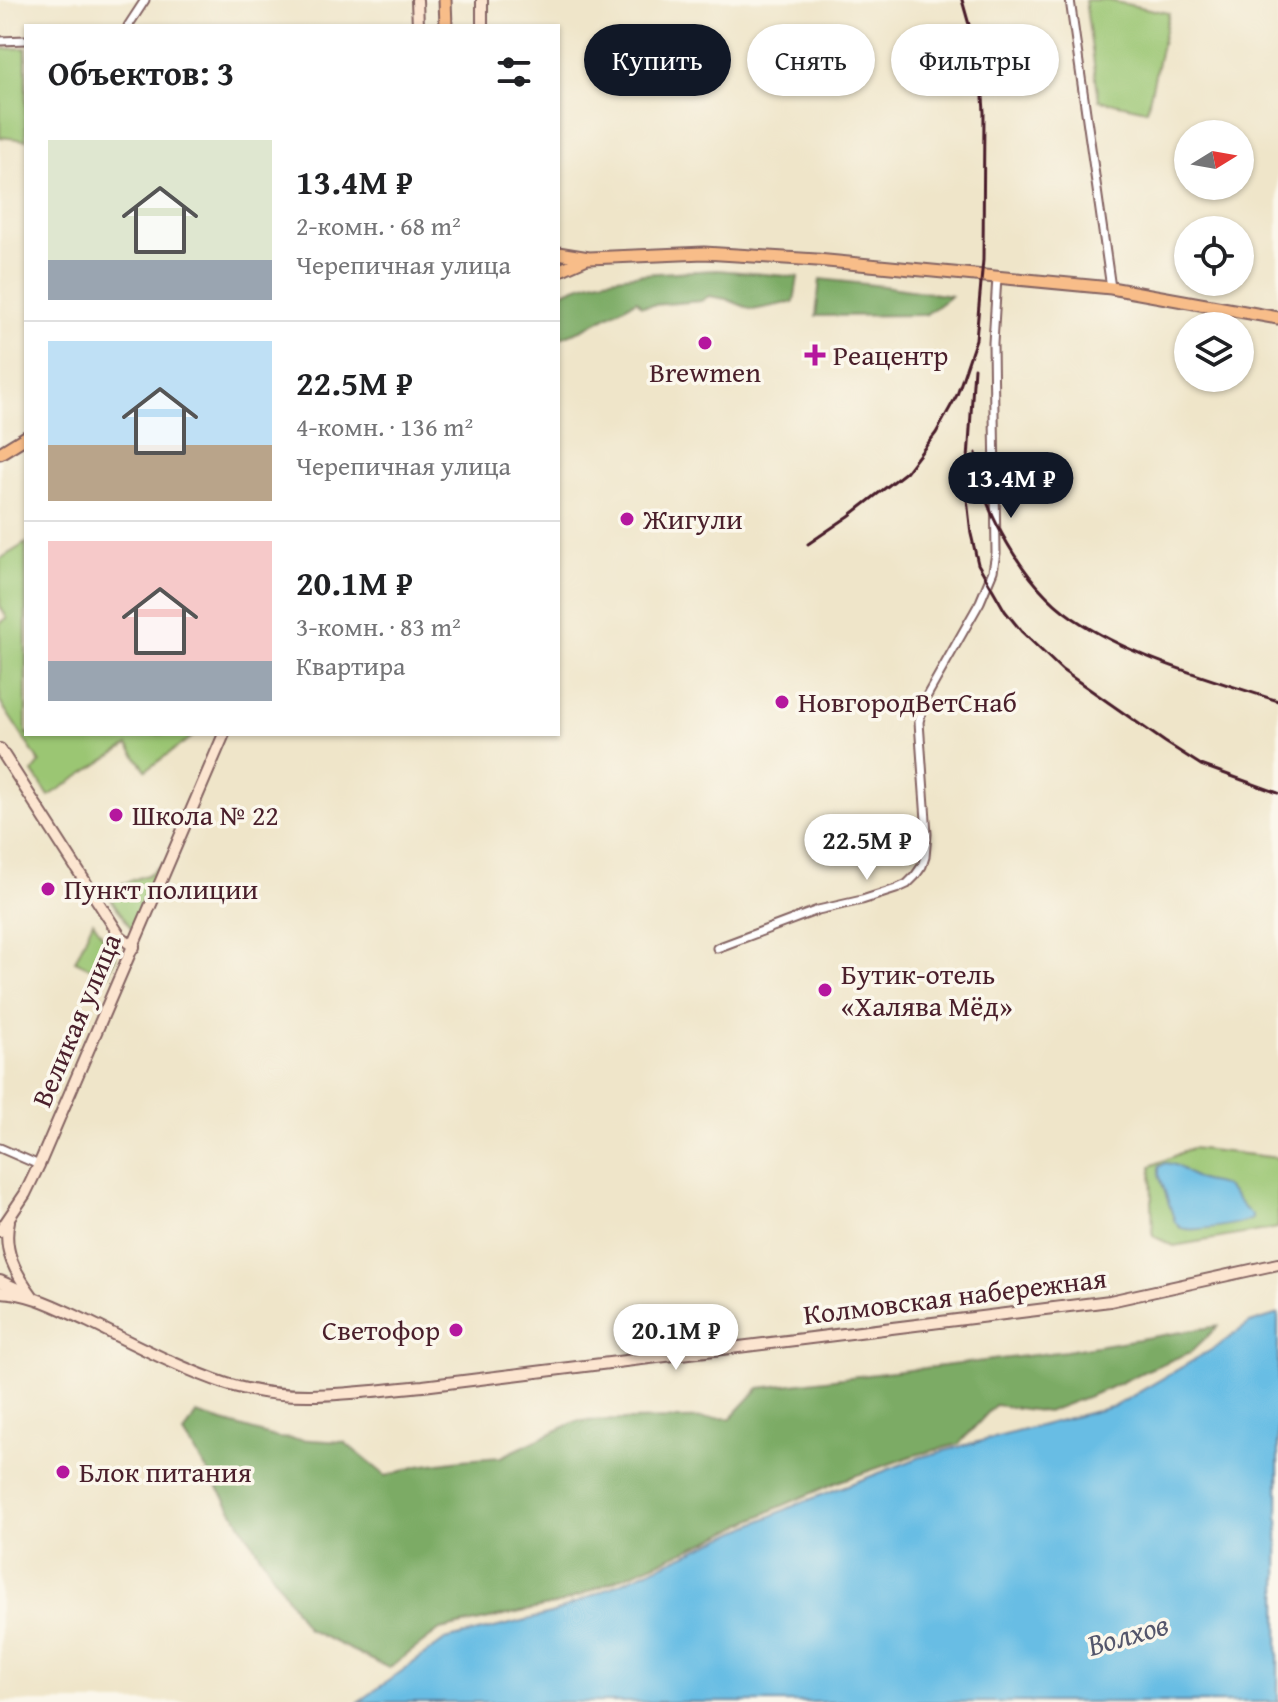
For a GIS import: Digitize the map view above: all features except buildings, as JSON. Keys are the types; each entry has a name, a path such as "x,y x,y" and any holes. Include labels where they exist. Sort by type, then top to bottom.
{"main road":[{"path":"417,0 418,24"},
{"path":"445,0 446,24"},
{"path":"482,0 482,24"},
{"path":"560,253 589,258 735,254 997,277 1111,288 1278,318"},
{"path":"560,270 589,258"},
{"path":"0,453 24,438"},
{"name":"Великая улица","path":"0,1231 39,1165 223,736"},
{"path":"0,749 120,936 134,947"},
{"path":"13,1213 7,1245 16,1271 33,1297"},
{"name":"Колмовская набережная","path":"0,1281 224,1383 276,1394 319,1396 423,1386 1110,1301 1278,1264"},
{"path":"0,1292 33,1297"}],"street":[{"path":"129,24 145,0"},
{"path":"1070,0 1111,288"},
{"path":"0,41 24,40"},
{"path":"717,948 818,910 896,889 907,884 922,866 927,834 919,722 924,701 980,602 993,571 996,553 993,343 997,277"},
{"path":"0,1148 39,1165"}],"green space":[{"path":"1085,0 1106,0 1169,13 1147,110 1099,100"},
{"path":"24,48 24,140 0,137 0,49"},
{"path":"717,270 798,277 794,302 753,310 709,296 701,301 641,306 637,300 560,338 560,295 591,282 634,275"},
{"path":"820,279 951,296 925,315 816,316"},
{"path":"24,544 24,736 193,736 146,770 128,745 49,796 33,772 40,763 0,702 0,623 7,618 0,606 0,559"},
{"path":"168,860 139,925 131,928 111,899 115,886 147,875"},
{"path":"93,921 116,956 107,976 75,961"},
{"path":"1192,1148 1278,1158 1278,1228 1174,1246 1153,1236 1151,1166"},
{"path":"1218,1326 1191,1352 1107,1389 1047,1412 995,1405 959,1444 915,1455 840,1481 562,1603 440,1630 389,1668 307,1629 184,1434 196,1414 278,1438 344,1442 386,1476 418,1466 501,1457 577,1421 731,1418 759,1388 1066,1351"}],"water":[{"path":"1165,1163 1175,1165 1200,1180 1227,1188 1252,1215 1252,1219 1209,1228 1180,1228 1175,1222 1159,1174 1159,1167"},
{"name":"Волхов","path":"1278,1314 1278,1702 359,1702 445,1640 551,1614 798,1504 921,1457 1115,1406 1218,1346 1250,1323"}],"railway":[{"path":"808,544 906,472 936,433 957,395 976,339 983,260 984,112 981,67 962,0"},
{"path":"974,368 966,490 971,534 978,564 1005,611 1062,670 1165,742 1201,765 1278,793"},
{"path":"976,453 984,495 1002,534 1033,580 1062,610 1096,632 1146,656 1278,701"}],"place":[{"name":"Brewmen","path":"705,343"},
{"name":"Реацентр","path":"815,355"},
{"name":"Жигули","path":"627,519"},
{"name":"НовгородВетСнаб","path":"782,702"},
{"name":"Школа № 22","path":"116,815"},
{"name":"Пункт полиции","path":"48,889"},
{"name":"Бутик-отель «Халява Мёд»","path":"825,990"},
{"name":"Светофор","path":"456,1330"},
{"name":"Блок питания","path":"63,1472"}]}
